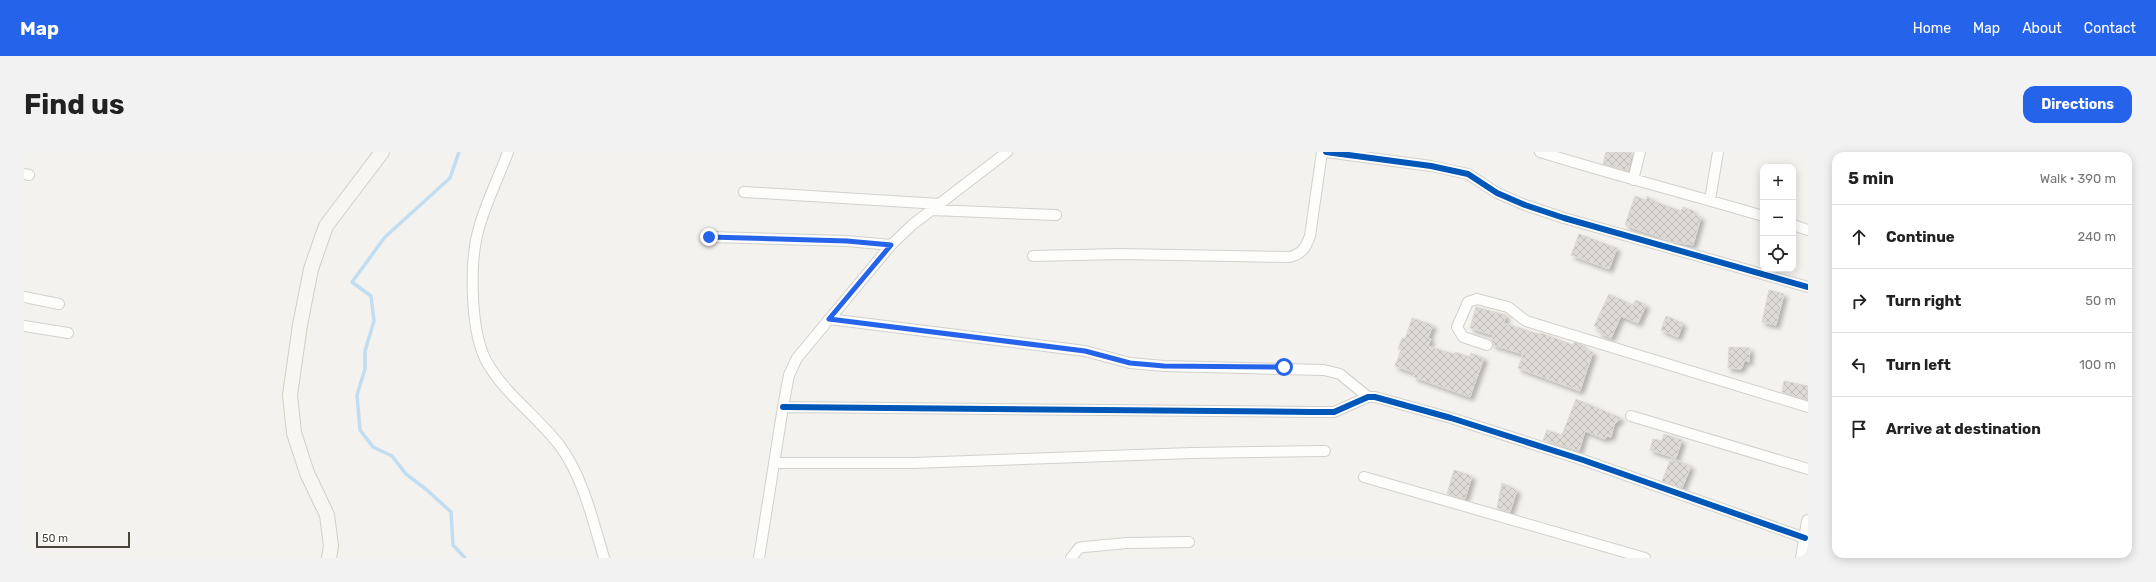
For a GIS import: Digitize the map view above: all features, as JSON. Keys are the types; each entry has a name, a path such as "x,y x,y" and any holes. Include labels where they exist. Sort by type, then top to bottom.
{"main road":[{"path":"329,558 331,546 327,515 307,473 294,432 290,395 300,325 311,269 326,226 382,152"}],"street":[{"path":"508,152 479,228 474,254 473,280 476,330 487,364 514,399 560,446 575,472 604,558"},
{"path":"759,558 789,375 797,358 891,245 912,225 1007,152"},
{"path":"1032,256 1120,254 1290,257 1298,255 1307,245 1310,236 1322,152"},
{"path":"1326,152 1430,166 1468,174 1497,193 1538,210 1808,287"},
{"path":"1540,152 1633,180 1710,200 1760,215"},
{"path":"1633,180 1640,152"},
{"path":"1710,200 1718,152"},
{"path":"744,192 1056,215"},
{"path":"1796,226 1808,230"},
{"path":"709,237 847,241 891,245"},
{"path":"24,297 59,304"},
{"path":"1487,345 1463,337 1457,327 1468,302 1477,300 1508,308 1526,322 1808,407"},
{"path":"829,319 1085,351 1130,363 1164,366 1324,370 1340,374 1368,397"},
{"path":"24,326 68,333"},
{"path":"783,407 1334,412 1368,397 1387,399 1583,460 1805,538"},
{"path":"1631,416 1808,469"},
{"path":"774,463 913,463 1192,453 1325,451"},
{"path":"1364,477 1644,558"},
{"path":"1802,558 1808,522"},
{"path":"1072,558 1079,548 1084,547 1127,543 1189,542"}],"building":[{"path":"1606,152 1632,152 1628,171 1603,164"},
{"path":"1635,196 1646,200 1647,196 1656,202 1681,211 1683,207 1694,211 1693,214 1701,217 1693,245 1673,242 1625,225"},
{"path":"1579,234 1617,248 1609,269 1571,255"},
{"path":"1769,290 1784,294 1776,325 1762,322"},
{"path":"1609,294 1633,305 1636,300 1646,305 1638,323 1621,316 1611,338 1598,332 1599,328 1594,326"},
{"path":"1476,307 1506,315 1504,323 1538,334 1541,333 1573,345 1574,342 1583,345 1582,348 1593,352 1580,391 1518,368 1523,354 1493,345 1493,335 1470,328"},
{"path":"1666,316 1683,323 1678,337 1661,330"},
{"path":"1412,318 1433,325 1428,338 1431,339 1428,346 1454,354 1455,352 1470,357 1471,353 1484,358 1470,397 1414,377 1415,373 1395,366 1401,350 1398,349 1402,338 1405,339"},
{"path":"1729,347 1750,348 1749,362 1745,360 1741,369 1728,368"},
{"path":"1784,381 1808,386 1808,400 1782,392"},
{"path":"1576,399 1621,418 1614,425 1611,437 1607,436 1605,439 1585,431 1579,451 1543,440 1547,430 1562,435"},
{"path":"1664,434 1682,440 1676,458 1650,450 1653,439 1662,441"},
{"path":"1671,458 1691,466 1682,488 1662,481"},
{"path":"1454,470 1472,476 1465,499 1447,494"},
{"path":"1502,483 1517,490 1510,512 1497,508"}],"waterway":[{"path":"459,152 450,178 385,237 352,282 371,296 374,321 365,351 365,369 357,395 360,430 373,447 392,456 406,474 427,490 451,512 453,545 465,558"}],"cycle path":[{"path":"1326,152 1431,166 1468,174 1497,193 1525,205 1564,218 1808,287"},
{"path":"783,407 1334,412 1368,397 1375,397 1451,418 1583,460 1805,538"}],"route":[{"path":"709,237 780,238 847,241 891,245 829,319 1085,351 1130,363 1164,366 1284,367"}]}
